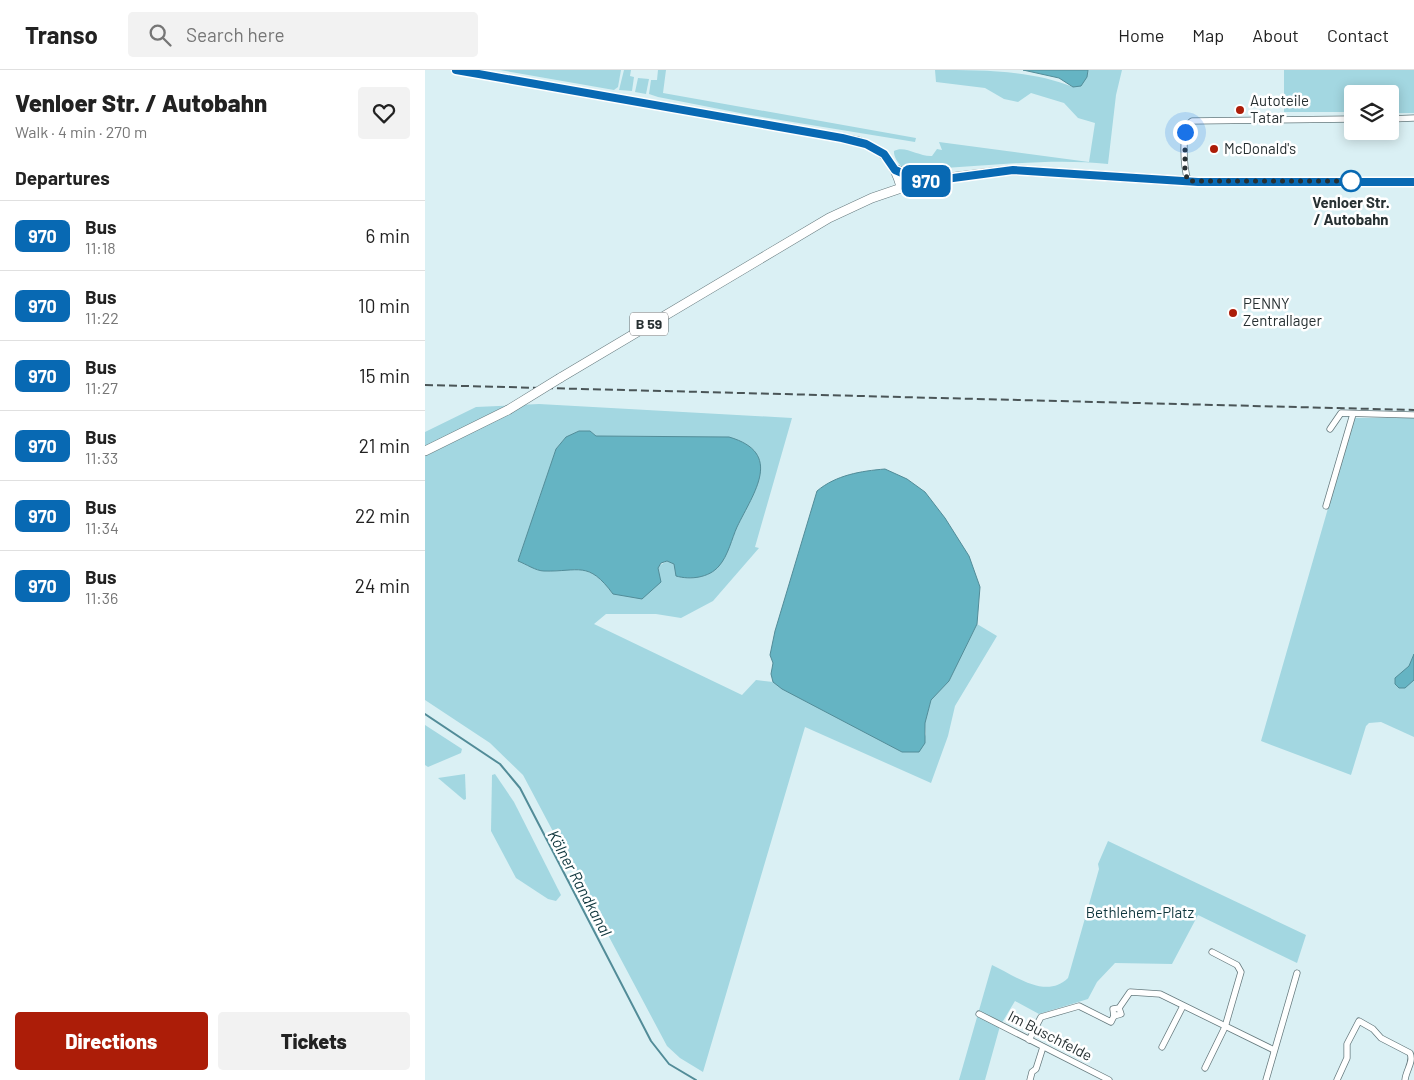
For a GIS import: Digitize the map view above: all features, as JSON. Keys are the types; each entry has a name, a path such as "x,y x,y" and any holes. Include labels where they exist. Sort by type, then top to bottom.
{"main road":[{"path":"456,70 842,138 866,144 884,154 895,170 901,188"},
{"path":"895,170 923,182"},
{"name":"B 59","path":"425,451 508,410 829,218 901,188 923,182 1013,170 1188,181 1414,182"}],"street":[{"path":"1399,118 1414,118"},
{"path":"1188,181 1185,172 1185,132 1187,126 1192,121 1344,119"},
{"path":"1330,429 1341,413 1414,415"},
{"path":"1326,506 1353,414"},
{"path":"1205,1068 1225,1027 1241,970 1237,965 1212,952"},
{"path":"1266,1080 1297,973"},
{"path":"1029,1040 1041,1017 1079,1006 1111,1022 1114,1016 1113,1009 1119,1008 1127,993 1133,991 1160,994 1274,1050"},
{"path":"1162,1047 1183,1006"},
{"name":"Im Buschfelde","path":"979,1014 1109,1080"},
{"path":"1337,1080 1347,1058 1347,1044 1359,1021 1373,1029 1381,1038 1411,1055 1412,1063 1405,1080"},
{"path":"1029,1080 1043,1047"}],"green space":[{"path":"500,70 621,70 618,87 614,90"},
{"path":"624,70 631,70 630,76 634,77 632,91 619,90"},
{"path":"658,70 666,70 663,93 916,138 915,142 750,115 658,97 649,94 651,80 657,80"},
{"path":"935,70 1023,74 1057,81 1073,87 1087,77 1088,70 1122,70 1116,95 1108,164 1047,162 945,168 918,174 907,171 898,162 894,151 903,149 932,156 937,149 942,150 939,142 1089,162 1095,123 1078,118 1064,103 1031,93 1018,102 1004,99 985,88 936,82"},
{"path":"1284,70 1414,70 1414,113 1399,113 1399,85 1344,85 1344,112 1284,112"},
{"path":"638,78 649,79 646,94 635,92"},
{"path":"539,404 792,418 755,547 759,548 713,601 681,618 656,614 606,614 594,624 742,695 756,680 773,682 902,752 919,752 926,734 925,723 931,700 949,681 977,624 997,636 955,706 948,736 931,783 805,727 703,1072 680,1058 667,1046 523,775 490,743 425,700 425,432 476,407","holes":["579,431 590,431 596,436 729,437 732,538 719,566 674,564 667,561 613,594 597,576 589,572 582,570 541,571 518,561 556,449 566,437"]},
{"path":"1354,418 1414,418 1414,737 1381,722 1369,723 1366,726 1351,775 1261,741"},
{"path":"425,725 462,749 461,753 428,767 425,765"},
{"path":"465,774 466,799 464,800 438,778"},
{"path":"495,774 514,802 561,895 556,901 548,899 516,878 491,831 492,775"},
{"name":"Bethlehem-Platz","path":"1108,841 1306,935 1297,963 1198,915 1172,964 1115,963 1097,982 1088,999 1039,1014 1015,1001 1000,1026 985,1080 959,1080 992,965 1030,984 1040,986 1050,987 1068,978 1099,869 1098,864"}],"shaded area":[{"path":"1023,70 1088,70 1087,77 1081,86 1073,87 1059,78"},
{"path":"579,431 590,431 596,436 729,437 746,444 756,453 760,463 760,475 751,500 719,566 705,575 687,578 676,576 674,564 667,561 661,563 658,568 661,582 642,599 613,594 597,576 589,572 582,570 541,571 518,561 556,449 566,437"},
{"path":"885,469 907,479 925,492 945,518 969,556 980,587 977,624 949,681 931,700 925,723 925,743 919,752 902,752 782,689 773,682 771,674 773,663 770,655 775,631 817,491 832,481 849,475"},
{"path":"1414,654 1414,680 1405,688 1399,688 1395,684 1395,678 1409,666"}],"waterway":[{"name":"Kölner Randkanal","path":"425,714 500,764 520,788 651,1041 669,1064 696,1080"}],"railway":[{"path":"425,385 1414,410"}],"bus line":[{"name":"970","path":"456,70 842,138 866,144 884,154 895,170 923,182 971,174 1013,170 1198,182 1414,182"}],"place":[{"name":"Autoteile Tatar","path":"1240,110"},
{"name":"McDonald's","path":"1214,149"},
{"name":"Venloer Str. / Autobahn","path":"1351,181"},
{"name":"PENNY Zentrallager","path":"1233,313"}],"route":[{"path":"1185,132 1185,172 1188,181 1351,181"}]}
